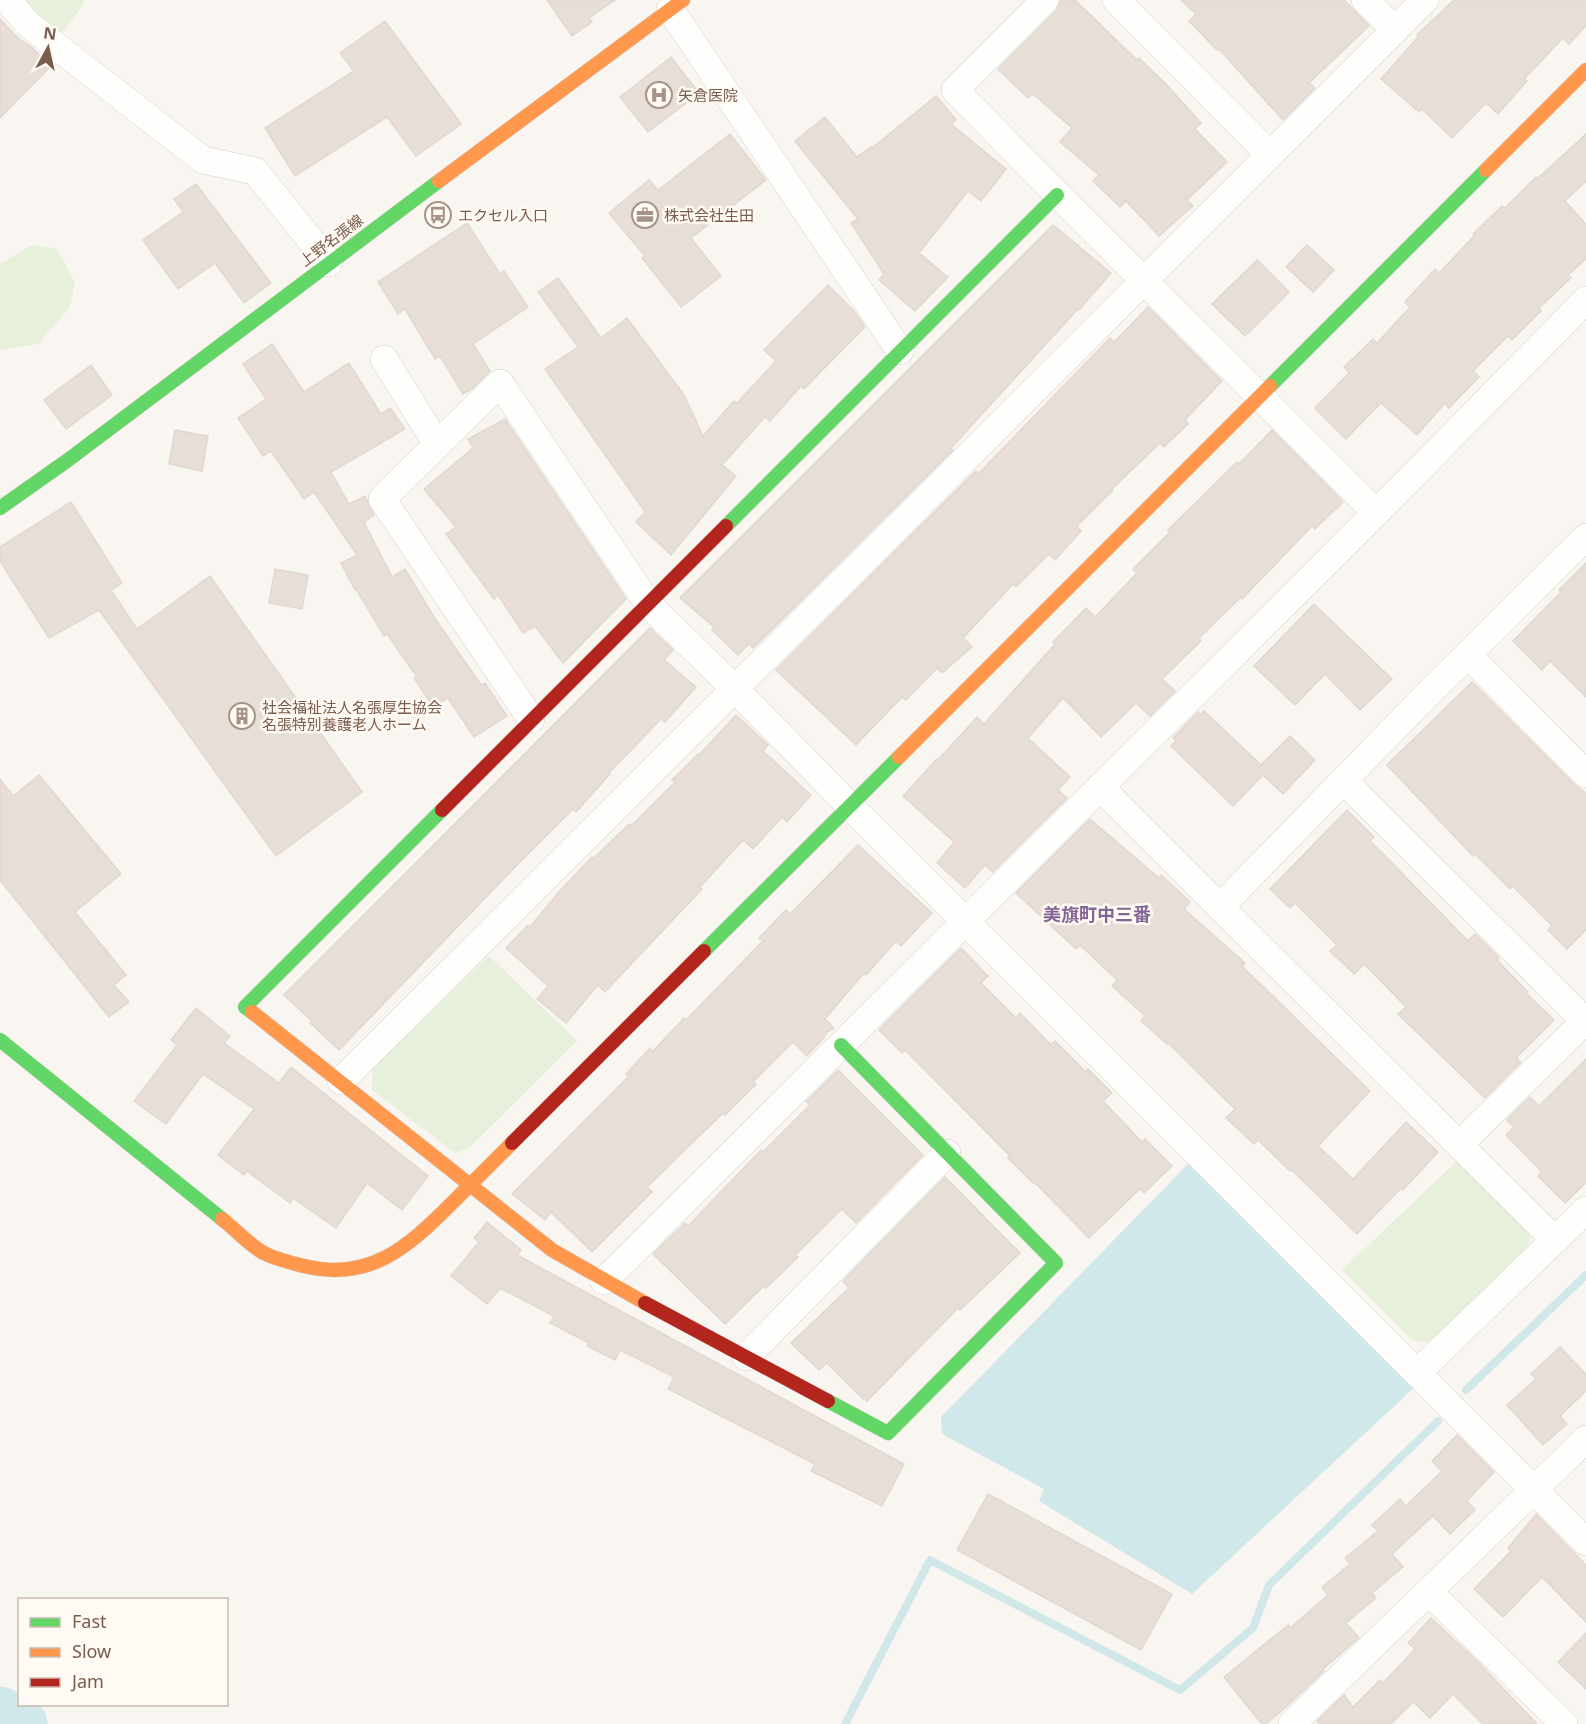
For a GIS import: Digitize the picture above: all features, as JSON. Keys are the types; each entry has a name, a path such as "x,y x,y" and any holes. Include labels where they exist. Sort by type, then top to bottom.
{"street":[{"path":"6,0 29,25 203,160 255,171 329,263"},
{"path":"1046,0 955,90 1376,513"},
{"path":"1116,0 1270,155"},
{"path":"1365,0 1395,30"},
{"path":"341,1081 1146,281 1425,0"},
{"path":"677,5 900,351"},
{"name":"上野名張線","path":"0,508 68,460 677,5"},
{"path":"0,1040 267,1255 298,1266 331,1272 360,1269 386,1259 406,1247 1586,70"},
{"path":"841,1045 1056,1263 888,1433 604,1281 552,1250 245,1007 1057,195"},
{"path":"604,1281 1376,513 1586,300"},
{"path":"384,359 437,444"},
{"path":"531,720 382,499 500,383 649,605 1586,1542"},
{"path":"1220,907 1586,537"},
{"path":"1468,655 1586,774"},
{"path":"1344,781 1586,1020 1461,1144"},
{"path":"1100,787 1555,1240"},
{"path":"746,1357 947,1153"},
{"path":"1418,1372 1586,1210"},
{"path":"1292,1724 1586,1439"},
{"path":"1429,1592 1564,1724"},
{"path":"1576,1724 1586,1714"}],"green space":[{"path":"18,0 83,0 84,3 60,36"},
{"path":"32,245 57,249 75,283 70,307 38,344 0,350 0,264"},
{"path":"489,956 577,1041 468,1149 455,1153 372,1090 373,1068"},
{"path":"1457,1161 1531,1233 1528,1247 1429,1343 1412,1340 1342,1270"}],"water":[{"path":"1191,1161 1416,1386 1192,1594 1039,1501 1044,1489 942,1434 941,1417"}],"building":[{"path":"547,0 615,0 589,18 592,22 572,36"},
{"path":"1061,0 1075,0 1137,60 1139,58 1167,85 1201,123 1195,129 1227,162 1187,200 1193,206 1159,236 1126,201 1120,207 1093,181 1099,175 1060,142 1072,128 1033,94 1028,98 998,69 1056,11"},
{"path":"1181,0 1344,0 1369,26 1309,83 1315,88 1283,120 1219,49 1217,50 1189,21 1196,14"},
{"path":"1454,0 1586,0 1586,26 1569,44 1563,38 1524,79 1527,81 1498,114 1486,103 1452,138 1422,109 1419,112 1381,79 1418,37 1417,35"},
{"path":"0,19 19,39 29,45 51,66 0,118"},
{"path":"385,21 461,124 416,156 387,117 295,176 265,128 354,71 340,53"},
{"name":"矢倉医院","path":"671,57 699,93 648,132 620,97"},
{"path":"936,96 956,120 951,124 1006,169 981,201 968,191 919,253 948,277 915,311 879,280 884,274 851,223 858,219 795,141 825,117 857,157 872,148"},
{"path":"730,134 766,180 691,238 721,276 681,307 642,258 645,256 609,213 649,180 658,190"},
{"path":"1586,134 1586,181 1565,201 1586,224 1586,259 1568,275 1571,278 1539,308 1541,311 1512,340 1508,336 1473,371 1479,377 1449,408 1445,403 1417,435 1381,403 1346,439 1315,408 1349,373 1344,367 1373,339 1377,343 1410,307 1405,302 1435,269 1439,273 1475,235 1473,234 1502,206 1505,208 1536,177 1537,179"},
{"path":"196,184 271,283 244,303 215,263 178,289 143,240 183,212 174,199"},
{"path":"467,223 500,274 504,271 528,307 473,344 490,371 472,389 463,394 440,356 435,359 405,309 398,314 378,282"},
{"path":"1053,225 1111,273 951,448 953,450 753,648 749,644 738,655 712,630 714,627 680,598"},
{"path":"1307,245 1334,270 1313,292 1286,267"},
{"path":"1257,260 1289,292 1245,336 1212,304"},
{"path":"558,278 601,338 627,318 684,395 703,436 734,401 737,403 776,361 764,350 828,285 854,311 865,327 804,389 801,386 770,421 765,417 722,465 736,476 671,555 636,522 645,512 545,369 578,347 538,292"},
{"path":"1148,307 1222,381 1185,420 1188,424 1164,447 1160,443 1077,526 1081,531 1055,560 1049,554 1016,587 1013,584 963,638 972,647 942,673 937,668 906,700 902,697 856,745 776,670 976,471 978,474 1110,338 1114,342"},
{"path":"272,344 304,392 349,363 381,414 390,408 405,429 331,472 349,504 365,496 374,515 364,522 392,577 405,569 434,617 481,685 485,683 507,716 474,737 448,698 434,708 414,678 417,677 387,634 384,636 341,563 357,555 314,492 304,499 271,451 263,456 238,418 266,399 243,364"},
{"path":"91,365 112,395 66,429 44,400"},
{"path":"505,419 626,599 563,663 535,626 523,633 498,595 494,599 446,534 456,527 424,489 473,448 468,439"},
{"path":"175,430 208,436 202,471 169,464"},
{"path":"1272,430 1343,502 1315,529 1312,526 1242,599 1241,597 1199,638 1201,641 1162,679 1175,691 1150,716 1136,703 1101,737 1063,698 1028,738 1070,777 1058,790 1067,798 993,872 985,865 965,888 937,863 954,842 903,796 977,717 984,724 1055,644 1053,642 1086,608 1095,617 1137,573 1133,569 1170,532 1168,530"},
{"name":"社会福祉法人名張厚生協会 名張特別養護老人ホーム","path":"71,502 122,583 111,590 137,629 210,576 362,792 276,856 99,610 49,638 0,561 0,547"},
{"path":"1586,563 1586,697 1550,661 1542,670 1513,641"},
{"path":"275,569 308,575 302,609 269,603"},
{"path":"1314,604 1392,679 1360,710 1325,674 1295,705 1254,666"},
{"path":"650,628 673,650 664,660 696,687 665,722 661,719 609,773 576,812 573,809 517,865 339,1050 284,995"},
{"path":"1472,682 1575,785 1586,793 1586,930 1567,949 1548,930 1552,926 1513,886 1510,889 1475,854 1473,856 1387,765"},
{"path":"1204,711 1261,765 1290,736 1315,760 1283,794 1263,775 1233,806 1171,746 1176,741 1173,738 1198,712 1200,715"},
{"path":"736,715 768,745 763,751 811,795 787,822 782,817 753,849 743,840 700,887 702,889 605,992 598,985 566,1023 537,999 548,986 506,948 528,925 530,927 592,857 593,859 629,824 631,826 675,782 672,780"},
{"path":"39,775 121,874 75,912 126,975 114,985 129,1002 109,1017 0,880 0,779 13,796"},
{"path":"1347,810 1374,837 1370,841 1468,941 1475,934 1499,958 1497,960 1528,992 1527,994 1554,1020 1516,1058 1521,1062 1485,1098 1398,1014 1406,1007 1364,964 1354,974 1330,951 1337,945 1295,903 1290,908 1270,889"},
{"path":"1090,819 1159,878 1161,875 1190,902 1184,909 1245,963 1242,966 1370,1091 1318,1146 1353,1179 1406,1122 1438,1152 1403,1190 1401,1188 1357,1234 1292,1170 1290,1171 1258,1140 1254,1144 1226,1118 1235,1109 1168,1043 1141,1021 1145,1016 1112,986 1117,980 1080,945 1076,949 1016,893"},
{"path":"858,845 932,913 901,946 896,941 866,975 864,973 825,1019 834,1028 827,1032 807,1056 793,1042 753,1082 756,1084 725,1115 723,1113 647,1187 652,1192 592,1252 551,1212 545,1220 512,1194 629,1076 626,1074 650,1048 653,1051 684,1018 686,1020 763,941 759,938 786,910 790,914"},
{"path":"961,948 988,976 981,983 1016,1018 1020,1013 1051,1045 1055,1041 1086,1072 1088,1069 1112,1093 1103,1101 1142,1142 1145,1139 1172,1166 1144,1193 1140,1189 1089,1238 1008,1158 1010,1156 905,1050 902,1053 879,1030"},
{"path":"196,1008 230,1036 224,1043 279,1083 291,1067 428,1176 402,1210 367,1183 336,1228 293,1198 290,1203 247,1171 244,1175 218,1155 254,1109 203,1074 166,1124 134,1101 177,1045 171,1040"},
{"path":"1586,1059 1586,1183 1565,1203 1538,1176 1542,1172 1506,1135 1514,1127 1507,1120 1530,1097 1539,1106"},
{"path":"838,1070 923,1155 856,1223 842,1209 795,1255 798,1257 725,1324 653,1254 685,1223 688,1226 761,1150 763,1152 810,1105 806,1102"},
{"path":"945,1177 1020,1253 960,1310 958,1308 867,1401 827,1363 819,1370 791,1343 849,1288 843,1281"},
{"path":"487,1222 521,1250 517,1255 904,1464 882,1506 811,1471 815,1464 668,1389 674,1377 620,1350 615,1360 587,1346 589,1343 550,1323 554,1316 500,1288 487,1304 451,1276 479,1242 474,1238"},
{"path":"1560,1347 1586,1374 1586,1391 1560,1416 1567,1424 1543,1445 1507,1405 1536,1379 1531,1374"},
{"path":"1457,1435 1494,1472 1467,1501 1475,1510 1450,1534 1433,1516 1392,1554 1403,1567 1372,1593 1376,1598 1346,1623 1359,1638 1323,1669 1324,1671 1286,1707 1266,1724 1262,1724 1224,1677 1288,1625 1290,1628 1328,1595 1322,1587 1350,1564 1345,1558 1378,1531 1372,1525 1400,1499 1406,1506 1442,1471 1432,1461"},
{"path":"988,1494 1172,1594 1141,1650 957,1550"},
{"path":"1536,1514 1586,1565 1586,1622 1542,1577 1503,1617 1474,1589 1511,1551 1508,1548"},
{"path":"1431,1618 1475,1659 1537,1724 1483,1724 1453,1694 1430,1718 1413,1702 1391,1724 1320,1724 1317,1721 1344,1695 1353,1707 1380,1680 1383,1683 1415,1649 1408,1643"},
{"path":"1586,1633 1586,1689 1558,1662"}],"waterway":[{"path":"1466,1390 1586,1275"},
{"path":"845,1724 930,1560 1180,1690 1253,1628 1269,1585 1438,1421"},
{"path":"0,1712 22,1724"}],"traffic: fast":[{"path":"1270,386 1486,170"},
{"path":"0,508 68,460 439,181"},
{"path":"726,526 1057,195"},
{"path":"704,951 899,757"},
{"path":"252,1012 245,1007 442,810"},
{"path":"0,1040 222,1219"},
{"path":"828,1401 888,1433 1056,1263 841,1045"}],"traffic: slow":[{"path":"439,181 683,0"},
{"path":"1486,170 1586,70"},
{"path":"899,757 1270,386"},
{"path":"252,1012 552,1250 645,1303"},
{"path":"222,1219 256,1248 281,1260 327,1270 367,1265 385,1258 419,1234 512,1143"}],"traffic: jam":[{"path":"442,810 726,526"},
{"path":"512,1143 704,951"},
{"path":"645,1303 828,1401"}],"place":[{"name":"矢倉医院","path":"659,95"},
{"name":"エクセル入口","path":"438,215"},
{"name":"株式会社生田","path":"645,215"},
{"name":"社会福祉法人名張厚生協会 名張特別養護老人ホーム","path":"242,716"}],"district":[{"name":"美旗町中三番","path":"1097,914"}]}
